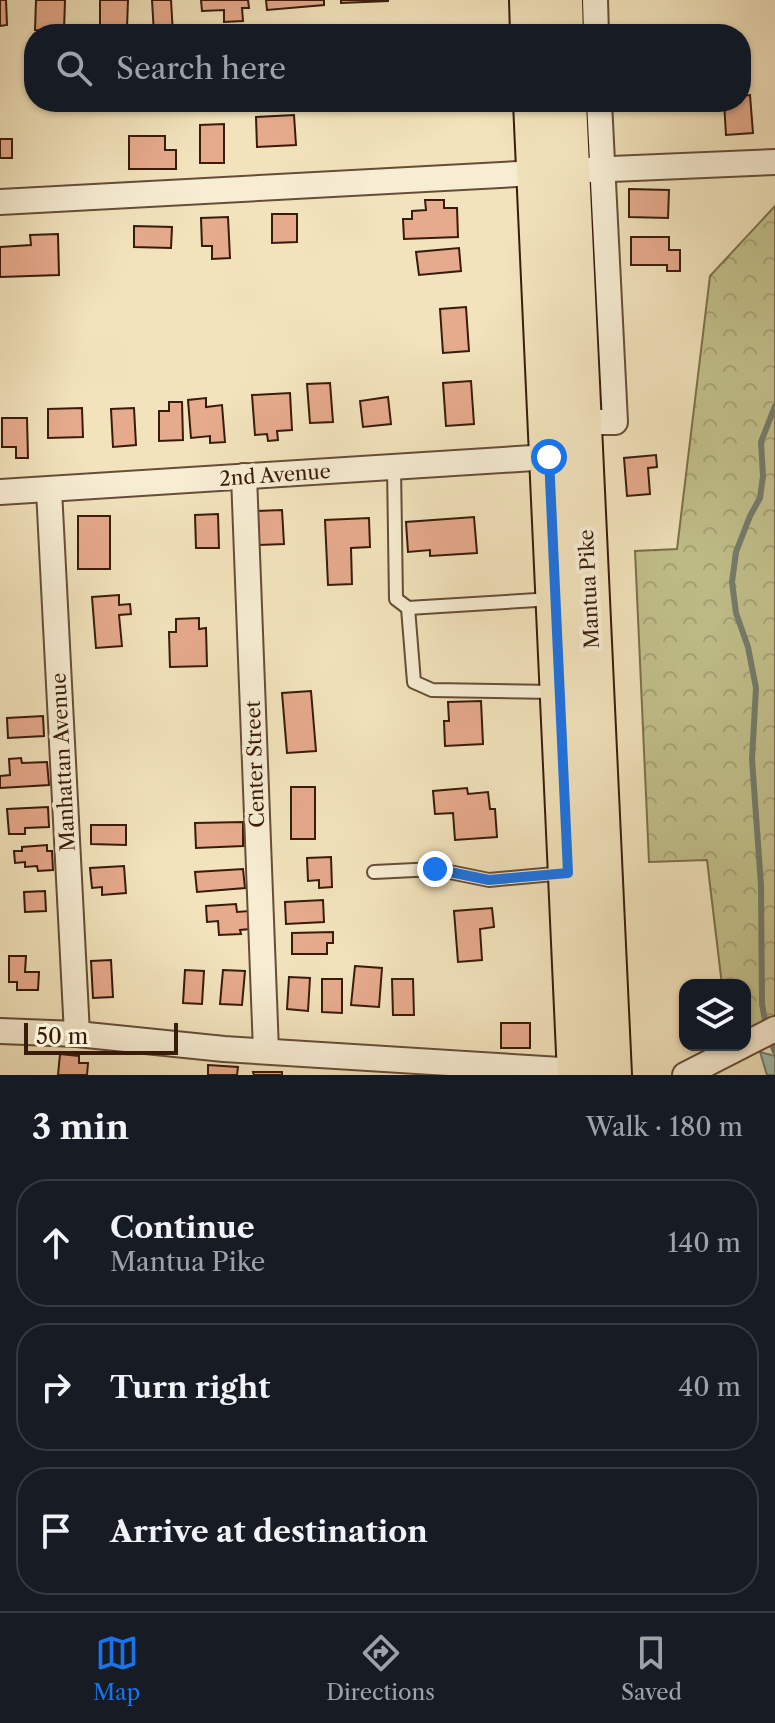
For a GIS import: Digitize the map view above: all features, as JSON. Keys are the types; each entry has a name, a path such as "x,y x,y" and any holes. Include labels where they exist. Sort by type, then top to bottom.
{"main road":[{"path":"529,0 530,24"},
{"path":"563,0 564,24"},
{"name":"Mantua Pike","path":"538,112 569,171 549,457 568,873 589,1074"},
{"name":"Mantua Pike","path":"567,112 580,422 589,1074"}],"street":[{"path":"595,0 596,24"},
{"path":"569,171 595,112"},
{"path":"0,202 775,162"},
{"name":"2nd Avenue","path":"0,492 549,457"},
{"name":"Center Street","path":"244,476 266,1051"},
{"name":"Manhattan Avenue","path":"49,490 77,1034"},
{"path":"685,1075 775,1029"},
{"path":"0,1031 77,1034 482,1070 589,1074"}],"lane":[{"path":"394,467 396,599 408,608 556,598"},
{"path":"408,608 414,682 432,690 560,692"},
{"path":"374,872 435,869 489,880 568,873"}],"green space":[{"path":"775,206 775,1020 751,1034 751,979 721,979 707,860 649,862 635,551 677,549 710,276"}],"shaded area":[{"path":"760,1052 775,1056 775,1075 767,1075"}],"building":[{"path":"0,0 6,0 7,25 0,26"},
{"path":"36,0 65,0 64,24 35,24"},
{"path":"100,0 128,0 127,24 100,24"},
{"path":"152,0 171,0 172,24 153,24"},
{"path":"201,0 248,0 249,8 242,8 243,21 224,22 224,10 202,11"},
{"path":"266,0 324,0 324,5 267,10"},
{"path":"341,0 388,0 388,1 341,3"},
{"path":"751,108 753,133 726,135 725,112 751,112"},
{"path":"294,115 296,145 257,147 256,117"},
{"path":"224,124 224,163 200,163 200,125"},
{"path":"129,136 165,136 165,150 176,150 176,169 129,169"},
{"path":"0,139 12,139 12,158 0,158"},
{"path":"629,189 669,190 668,218 629,217"},
{"path":"425,200 444,200 444,208 457,208 458,237 404,239 403,219 412,219 412,211 426,210"},
{"path":"272,214 297,214 297,242 272,243"},
{"path":"228,217 230,258 212,259 212,246 202,246 201,218"},
{"path":"134,226 172,227 171,248 134,247"},
{"path":"58,234 59,275 0,277 0,247 31,245 30,235"},
{"path":"631,237 669,237 669,250 680,250 680,271 667,271 667,265 631,265"},
{"path":"459,248 461,271 419,275 416,252"},
{"path":"466,307 469,351 443,353 440,309"},
{"path":"471,381 474,424 446,426 443,383"},
{"path":"330,383 333,422 310,423 307,384"},
{"path":"290,393 292,430 277,431 278,440 268,441 267,434 255,435 252,395"},
{"path":"388,397 391,424 363,427 360,401"},
{"path":"206,398 206,407 222,405 225,442 210,443 210,436 191,438 188,400"},
{"path":"169,402 182,402 183,440 159,441 159,411 169,411"},
{"path":"82,408 83,437 48,438 48,409"},
{"path":"134,408 136,445 113,447 111,409"},
{"path":"2,418 27,418 28,458 16,458 16,447 2,447"},
{"path":"656,455 657,467 648,468 650,494 627,496 624,458"},
{"path":"282,510 284,544 259,545 257,511"},
{"path":"218,514 219,548 196,548 195,515"},
{"path":"78,516 110,516 110,569 78,569"},
{"path":"474,517 477,553 430,556 430,550 408,552 406,522"},
{"path":"369,518 370,547 351,548 352,584 328,585 325,520"},
{"path":"119,595 119,605 130,604 131,614 119,615 122,646 96,648 92,597"},
{"path":"199,618 199,629 206,628 207,666 170,667 169,632 176,632 176,619"},
{"path":"311,691 316,751 287,753 282,693"},
{"path":"481,701 483,744 445,746 444,721 449,721 448,702"},
{"path":"43,716 44,736 8,738 7,718"},
{"path":"21,758 22,763 47,762 49,785 0,788 0,776 10,775 9,759"},
{"path":"291,787 315,787 315,839 291,839"},
{"path":"467,788 468,794 488,792 490,809 495,809 497,837 455,840 453,813 435,814 433,791"},
{"path":"48,807 49,827 25,828 25,834 9,834 7,809"},
{"path":"243,822 243,846 196,848 195,823"},
{"path":"91,825 126,825 126,845 91,844"},
{"path":"47,845 47,851 52,851 53,870 38,871 37,866 25,867 25,862 15,863 14,851 22,851 22,847"},
{"path":"331,857 332,887 319,888 319,880 308,881 307,858"},
{"path":"124,866 126,893 102,895 102,887 92,888 90,868"},
{"path":"243,869 245,888 197,892 195,872"},
{"path":"45,891 46,911 25,912 24,892"},
{"path":"323,900 324,922 286,924 285,902"},
{"path":"236,904 237,912 249,911 250,929 240,930 241,934 219,935 218,921 207,922 206,906"},
{"path":"492,908 494,927 480,929 482,960 458,962 454,911"},
{"path":"333,932 333,943 327,943 327,954 292,954 292,933"},
{"path":"9,956 26,956 25,972 39,972 38,990 17,990 17,982 9,982"},
{"path":"111,960 113,997 93,998 91,961"},
{"path":"355,966 382,968 379,1007 351,1005"},
{"path":"185,970 204,971 202,1004 183,1003"},
{"path":"223,970 245,971 242,1005 220,1004"},
{"path":"289,977 310,978 308,1011 287,1009"},
{"path":"322,979 342,979 342,1013 322,1012"},
{"path":"392,979 413,979 414,1015 393,1015"},
{"path":"501,1023 530,1023 530,1048 501,1048"},
{"path":"60,1054 79,1056 79,1063 88,1063 87,1075 58,1075"},
{"path":"208,1065 238,1067 237,1075 208,1075"},
{"path":"253,1072 282,1072 282,1075 254,1075"}],"waterway":[{"path":"766,1026 762,1004 761,885 752,759 756,688 748,647 736,613 732,582 736,552 760,498 763,476 761,442 775,406"},
{"path":"769,1037 775,1052"}],"route":[{"path":"435,869 489,880 568,873 549,457"}]}
